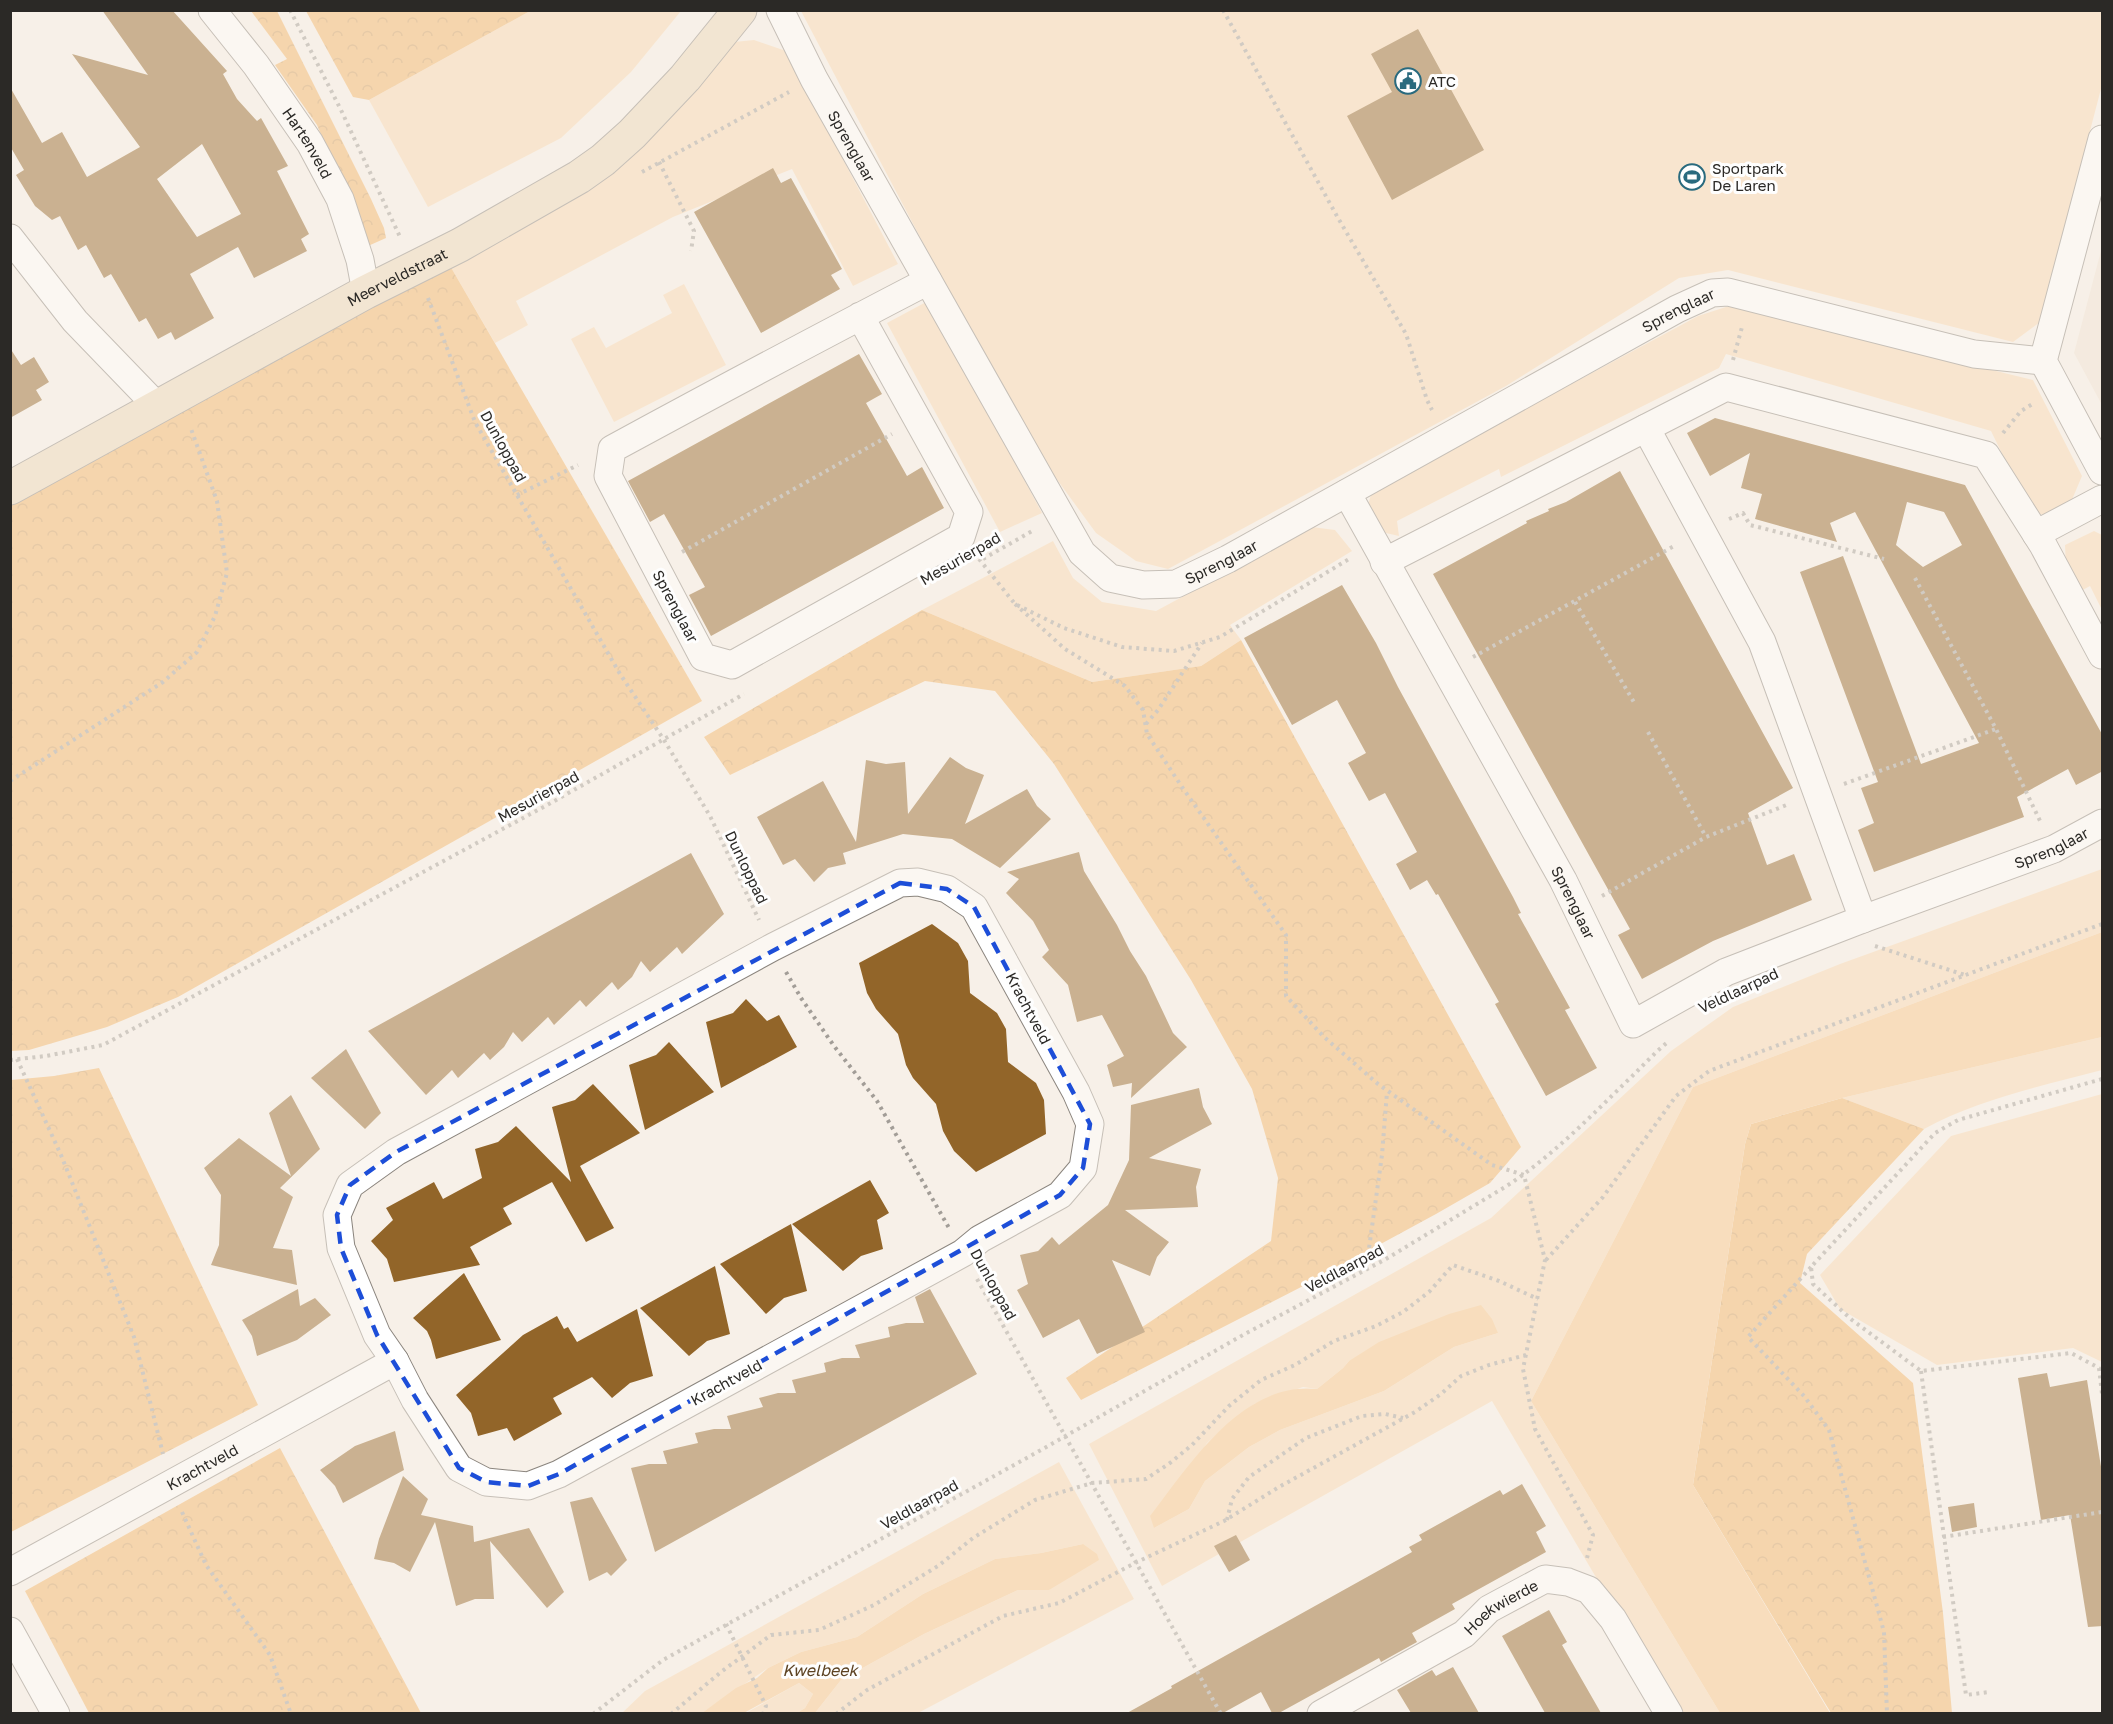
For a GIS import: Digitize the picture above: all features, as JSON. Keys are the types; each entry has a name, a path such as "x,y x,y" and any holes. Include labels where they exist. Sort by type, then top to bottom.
{"street":[{"name":"Hartenveld","path":"212,10 256,65 310,143 340,199 360,260 366,292"},
{"name":"Meerveldstraat","path":"10,488 366,292 460,245 569,183 603,160 633,134 685,78 740,10"},
{"name":"Sprenglaar","path":"780,10 814,79 1082,554 1110,578 1143,585 1176,584 1228,559 1677,309 1712,293 1728,292 1750,297 1974,354 2043,361"},
{"path":"2103,139 2043,361 2103,471"},
{"path":"10,238 75,321 157,406"},
{"path":"612,449 928,280"},
{"name":"Sprenglaar","path":"612,449 608,476 703,657 732,665 962,537 969,512 860,316"},
{"path":"1384,562 1726,387 1986,455 2036,534 2103,655"},
{"path":"1646,428 1762,642 1863,919"},
{"name":"Sprenglaar","path":"1347,493 1563,879 1633,1024 1726,972 2054,849 2103,823"},
{"path":"2036,534 2103,498"},
{"name":"Krachtveld","path":"918,882 947,889 974,907 1076,1092 1090,1124 1083,1168 1060,1195 980,1239 963,1253 897,1287 559,1474 528,1486 486,1482 459,1468 377,1335 341,1248 337,1215 350,1185 396,1152 773,947 900,883 918,882"},
{"name":"Krachtveld","path":"10,1572 394,1361"},
{"name":"Hoekwierde","path":"1321,1713 1464,1634 1489,1609 1545,1579 1581,1586"},
{"path":"1581,1586 1589,1590 1613,1619 1669,1713"},
{"path":"10,1631 56,1713"}],"path":[{"name":"Dunloppad","path":"290,10 346,121 425,289 475,422 620,674 664,740 710,816 773,947 801,998 834,1046 877,1101 1221,1713"},
{"path":"1223,10 1326,198 1406,334 1427,400 1448,437"},
{"path":"659,162 694,231 691,251"},
{"path":"1726,387 1750,297"},
{"path":"1986,455 2021,411 2057,388"},
{"path":"655,568 917,420"},
{"path":"10,781 163,682 197,652 215,616 227,573 217,501 189,423"},
{"path":"517,495 612,449"},
{"path":"1446,671 1702,531 1743,513 1750,525 1884,559"},
{"name":"Mesurierpad","path":"970,566 1060,514"},
{"path":"1915,578 1996,729 2054,849"},
{"path":"1575,602 1635,704"},
{"path":"1015,604 1065,649 1125,686 1143,710 1147,734 1286,935 1286,996 1323,1036 1387,1091 1491,1166 1524,1175 1545,1260 1523,1370 1535,1429 1593,1535 1581,1586"},
{"path":"1146,724 1158,710 1202,642"},
{"name":"Mesurierpad","path":"10,1060 103,1045 549,804 746,694"},
{"path":"1578,909 1706,837 1817,793 1996,729"},
{"path":"1648,732 1706,837"},
{"path":"1545,1260 1602,1197 1676,1096 1709,1071 2103,924"},
{"path":"1884,941 1873,946 1966,976"},
{"name":"Veldlaarpad","path":"593,1713 663,1660 1243,1335 1366,1270 1524,1175 1569,1138 1649,1057 1675,1036"},
{"path":"17,1059 65,1166 134,1337 170,1486 206,1565 270,1655 291,1713"},
{"path":"1887,1713 1884,1632 1829,1430 1804,1396 1748,1337 1935,1133 1958,1120 2103,1079"},
{"path":"1366,1270 1382,1155 1387,1091"},
{"path":"671,1713 771,1635 819,1630 874,1605 938,1566 974,1538 1035,1500 1092,1483 1146,1479 1192,1445 1229,1406 1261,1380 1295,1365 1334,1341 1376,1326 1403,1312 1429,1292 1453,1265 1499,1281 1538,1299"},
{"path":"1811,1268 1813,1284 1852,1320 1921,1371 2071,1353 2101,1368 2103,1394"},
{"path":"836,1713 867,1690 1003,1616 1059,1603 1137,1562 1226,1520 1288,1482 1404,1418 1441,1394 1461,1376 1489,1365 1526,1355"},
{"path":"1921,1371 1966,1695 1989,1692"},
{"path":"1226,1520 1232,1499 1249,1477 1306,1438 1362,1416 1385,1414 1404,1418"},
{"path":"1943,1537 2103,1512"},
{"path":"726,1624 766,1706 763,1713"}],"highlighted area":[{"path":"900,883 947,889 974,907 1090,1124 1083,1168 1060,1195 559,1474 528,1486 486,1482 459,1468 377,1335 341,1248 337,1215 350,1185 396,1152"}],"shaded area":[{"path":"530,11 681,11 631,72 561,138 428,207 369,100"},
{"path":"801,11 2102,11 2102,85 2040,322 2013,342 1728,270 1679,278 1506,386 1168,569 1136,561 1096,533 1034,448"},
{"path":"754,40 786,51 898,264 853,286 792,169 673,217 516,301 528,325 495,343 449,264 734,42"},
{"path":"2102,247 2102,405 2074,353"},
{"path":"684,284 726,365 614,422 571,339 594,327 606,348 672,313 663,295"},
{"path":"928,301 1042,513 1000,532 887,323"},
{"path":"1729,306 2033,380 2082,476 2071,502 2044,515 2030,511 1991,431 1726,354 1719,368 1501,477 1499,469 1397,521 1399,536 1377,531 1366,512 1372,491 1698,316"},
{"path":"1312,527 1335,530 1352,551 1230,625 1241,640 1201,666 1092,682 922,610 1053,541 1073,578 1102,602 1156,611"},
{"path":"2094,531 2102,535 2102,610 2090,586 2077,593 2066,567 2065,545"},
{"path":"2102,869 2102,932 1693,1087 1531,1401 1720,1713 1676,1713 1492,1401 1162,1586 1089,1444 1491,1218 1671,1051 1733,1007 1840,964","holes":["1498,1333 1454,1347 1384,1391 1280,1430 1249,1447 1205,1481 1189,1509 1154,1528 1207,1443 1254,1404 1303,1387 1317,1389 1349,1361"]},
{"path":"2102,1037 2102,1070 1989,1101 1924,1129 1842,1098"},
{"path":"2102,1094 2102,1362 2073,1348 1937,1365 1840,1309 1820,1275 1951,1136"},
{"path":"1059,1462 1134,1599 918,1713 815,1713 841,1680 924,1634 1018,1590 1049,1590 1083,1544 1041,1553 995,1559 923,1594 857,1637 801,1652 768,1668 702,1713 621,1714 645,1691"},
{"path":"799,1683 813,1694 805,1708 797,1713 744,1714"}],"green space":[{"path":"251,11 277,11 371,199 386,238 368,246 317,125 275,65 287,59"},
{"path":"306,11 530,11 369,100 353,97"},
{"path":"449,264 702,701 178,997 107,1027 29,1050 11,1051 10,504"},
{"path":"922,610 1092,682 1201,666 1241,640 1521,1147 1490,1183 1307,1284 1081,1400 1066,1378 1271,1241 1278,1178 1252,1089 1191,980 1054,764 995,691 925,681 730,775 704,737"},
{"path":"99,1068 258,1405 11,1532 11,1080 54,1076"},
{"path":"1842,1098 1924,1129 1807,1254 1800,1283 1913,1383 1943,1613 1952,1713 1831,1713 1693,1485 1745,1144 1751,1124"},
{"path":"280,1448 421,1713 89,1713 25,1591"}],"water":[{"path":"2102,932 2102,1037 1842,1098 1751,1124 1745,1144 1693,1485 1830,1713 1720,1713 1531,1401 1693,1087"},
{"path":"1481,1305 1492,1319 1498,1333 1454,1347 1384,1391 1280,1430 1249,1447 1205,1481 1189,1509 1154,1528 1150,1516 1182,1473 1220,1430 1242,1412 1265,1398 1290,1390 1317,1389 1349,1361 1379,1342 1449,1314"},
{"name":"Kwelbeek","path":"1083,1544 1097,1554 1099,1560 1049,1590 1018,1590 924,1634 841,1680 815,1713 797,1713 805,1708 813,1694 799,1683 744,1713 702,1713 736,1688 757,1678 768,1668 801,1652 857,1637 923,1594 995,1559 1041,1553"}],"building":[{"path":"102,10 172,10 227,71 223,74 237,99 257,121 261,118 288,166 277,171 309,234 301,239 307,251 254,278 238,247 190,274 214,318 175,340 171,332 158,339 146,318 139,322 111,274 104,278 86,245 78,250 60,216 52,220 35,206 16,175 24,170 10,146 10,87 42,143 62,132 87,177 140,147 72,54 148,75","holes":["202,144 241,214 197,237 157,179"]},
{"path":"1418,29 1484,150 1392,200 1347,116 1392,92 1371,54"},
{"path":"773,168 781,183 791,178 842,269 831,275 840,289 761,333 694,212"},
{"path":"10,348 21,365 34,357 49,382 36,390 42,400 10,418"},
{"path":"859,354 882,394 866,403 907,476 922,467 944,508 711,636 689,595 705,587 664,514 650,522 628,481"},
{"path":"1715,418 1965,485 2103,736 2103,771 2076,785 2068,769 2017,797 2024,817 1874,872 1858,830 1874,823 1861,788 1878,782 1800,572 1843,556 1921,764 1979,743 1855,512 1830,523 1837,542 1755,519 1762,494 1741,488 1750,453 1710,476 1687,433","holes":["1907,502 1944,512 1962,545 1923,567 1896,545"]},
{"path":"1620,471 1793,788 1748,813 1767,865 1794,854 1812,900 1713,941 1642,979 1618,935 1630,929 1433,574"},
{"path":"1342,585 1376,643 1513,897 1521,913 1518,914 1570,1008 1565,1010 1597,1068 1546,1096 1495,1004 1499,1002 1438,894 1436,895 1427,880 1410,890 1396,864 1417,852 1385,793 1369,801 1348,763 1366,753 1337,700 1292,725 1244,638"},
{"path":"950,757 966,768 984,775 965,824 1027,789 1037,806 1051,819 1000,868 952,839 903,834 843,853 846,864 828,868 814,882 795,859 783,865 757,817 823,781 856,842 866,760 886,764 905,762 908,814"},
{"path":"1079,852 1084,871 1146,976 1173,1033 1187,1047 1131,1098 1132,1083 1113,1087 1107,1065 1124,1056 1102,1015 1077,1022 1068,985 1042,957 1049,950 1033,921 1006,893 1019,879 1007,872"},
{"path":"691,853 724,914 682,954 677,947 650,972 641,961 632,977 618,990 612,982 586,1007 580,1000 554,1025 548,1017 522,1042 513,1032 504,1047 490,1060 484,1053 458,1078 452,1070 426,1095 368,1031"},
{"path":"932,924 958,943 968,961 970,993 997,1013 1006,1029 1008,1062 1036,1083 1044,1100 1046,1134 976,1172 954,1151 943,1131 936,1104 913,1078 906,1065 898,1034 876,1009 867,993 859,963"},
{"path":"746,999 767,1021 779,1015 797,1047 721,1088 706,1022 733,1013"},
{"path":"669,1042 714,1092 645,1130 629,1065 656,1055"},
{"path":"346,1049 381,1113 365,1129 311,1078"},
{"path":"593,1084 640,1133 580,1166 614,1228 586,1242 552,1182 503,1208 512,1224 470,1247 480,1265 394,1282 387,1259 371,1241 393,1220 386,1208 434,1182 443,1199 482,1178 475,1149 498,1142 516,1126 571,1182 552,1107 575,1100"},
{"path":"1199,1088 1203,1107 1212,1124 1149,1158 1201,1169 1196,1187 1198,1207 1125,1210 1169,1242 1157,1257 1150,1276 1112,1260 1145,1332 1097,1354 1079,1319 1043,1338 1017,1290 1028,1284 1020,1255 1038,1251 1052,1237 1059,1245 1108,1205 1129,1160 1131,1105"},
{"path":"291,1095 320,1149 280,1188 293,1197 273,1248 292,1250 297,1285 211,1265 219,1245 221,1195 204,1168 239,1138 291,1176 269,1113"},
{"path":"870,1180 889,1213 877,1220 883,1249 861,1256 843,1271 792,1224"},
{"path":"791,1224 807,1291 784,1298 766,1314 720,1264"},
{"path":"715,1266 730,1334 707,1341 689,1356 640,1308"},
{"path":"464,1273 501,1340 436,1359 427,1331 413,1318"},
{"path":"298,1289 300,1306 315,1298 331,1315 297,1340 257,1356 252,1336 242,1320"},
{"path":"930,1289 977,1374 655,1552 631,1468 649,1464 667,1464 663,1451 698,1443 695,1433 714,1429 731,1429 727,1416 763,1407 759,1398 778,1393 796,1393 792,1380 826,1372 824,1363 842,1358 860,1358 855,1345 890,1337 888,1327 906,1323 924,1323 915,1297"},
{"path":"637,1309 653,1376 630,1383 612,1398 592,1377 553,1398 562,1414 514,1441 507,1428 478,1436 471,1413 456,1395 523,1335 557,1316 564,1329 568,1327 577,1342"},
{"path":"2047,1373 2050,1387 2087,1380 2103,1479 2103,1626 2088,1627 2070,1515 2041,1520 2018,1378"},
{"path":"395,1431 404,1470 343,1503 335,1486 320,1470 355,1446"},
{"path":"403,1476 428,1499 421,1515 473,1526 474,1542 529,1528 564,1592 547,1608 490,1541 494,1599 475,1599 456,1606 435,1522 410,1572 394,1563 374,1559 379,1539"},
{"path":"1522,1484 1546,1526 1536,1532 1546,1552 1452,1604 1455,1609 1412,1633 1417,1642 1381,1662 1379,1658 1279,1713 1272,1713 1261,1692 1223,1713 1127,1713 1172,1688 1171,1686 1412,1552 1409,1547 1422,1540 1419,1535 1500,1490 1503,1495"},
{"path":"592,1497 627,1560 611,1576 607,1572 589,1581 570,1502"},
{"path":"1974,1503 1977,1527 1952,1532 1948,1507"},
{"path":"1236,1535 1250,1560 1229,1572 1214,1546"},
{"path":"1549,1610 1567,1642 1562,1645 1601,1713 1545,1713 1502,1636"},
{"path":"1453,1667 1479,1713 1411,1713 1397,1690 1432,1670 1436,1676"}],"place":[{"name":"ATC","path":"1408,81"},
{"name":"Sportpark De Laren","path":"1692,177"}]}
